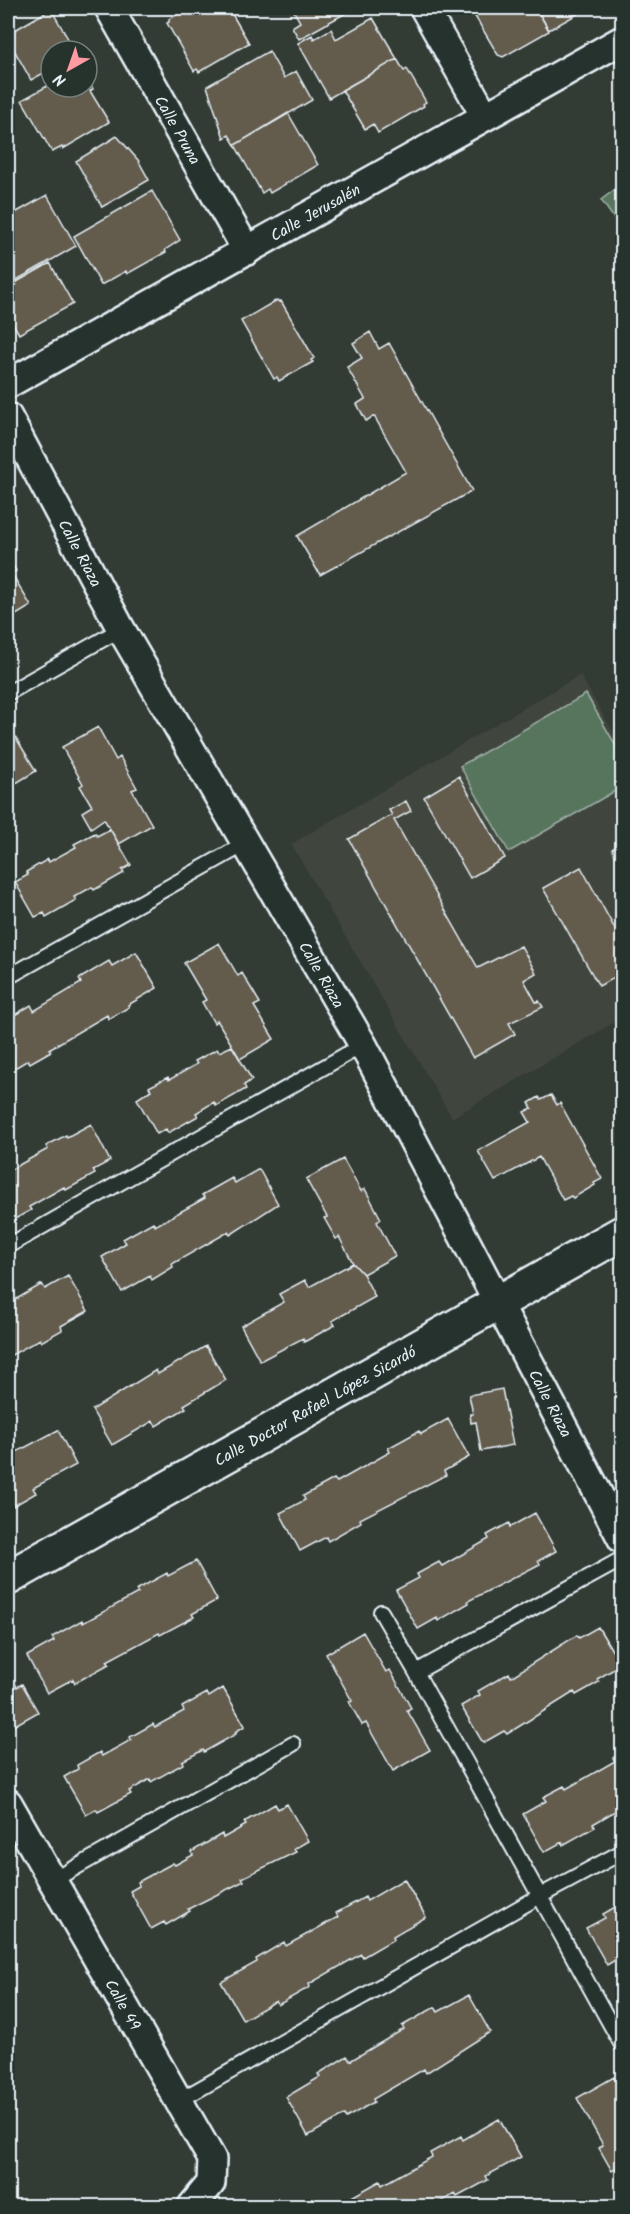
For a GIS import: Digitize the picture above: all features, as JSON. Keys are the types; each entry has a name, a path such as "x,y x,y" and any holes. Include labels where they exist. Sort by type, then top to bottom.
{"street":[{"name":"Calle Pruna","path":"109,8 247,251"},
{"path":"424,8 484,116"},
{"name":"Calle Jerusalén","path":"8,384 622,40"},
{"name":"Calle Riaza","path":"8,417 121,629 363,1045 622,1539"},
{"name":"Calle Doctor Rafael López Sicardó","path":"8,1578 622,1233"},
{"name":"Calle 49","path":"8,1803 212,2159 211,2183 192,2206"}],"lane":[{"path":"8,693 121,629"},
{"path":"8,977 245,844"},
{"path":"8,1246 363,1045"},
{"path":"416,1672 622,1559"},
{"path":"381,1612 622,2045"},
{"path":"52,1881 293,1744"},
{"path":"180,2100 622,1852"}],"shaded area":[{"path":"580,675 622,747 622,1018 452,1118 291,844"}],"green space":[{"path":"622,184 622,230 601,200"},
{"path":"586,694 622,756 622,787 509,852 460,766"}],"building":[{"path":"8,8 21,8 8,15"},
{"path":"189,8 244,8 232,14 249,43 199,72 197,69 194,71 167,23 169,19"},
{"path":"292,8 355,8 299,39 292,27 300,22"},
{"path":"470,8 536,8 549,31 503,57 498,55"},
{"path":"536,8 588,8 549,30"},
{"path":"51,9 68,39 39,39 39,76 31,80 8,39 8,34"},
{"path":"373,18 397,59 329,98 298,43 312,35 314,39 331,29 336,39"},
{"path":"269,51 284,78 296,71 312,100 235,145 229,135 224,138 207,86"},
{"path":"397,59 404,71 407,69 426,102 424,106 378,133 373,124 365,129 342,90"},
{"path":"39,91 39,99 95,99 109,122 63,149 62,147 52,152 22,100"},
{"path":"288,113 318,165 270,193 268,189 262,193 235,145"},
{"path":"117,136 138,160 149,180 102,207 76,161"},
{"path":"152,191 180,240 165,250 166,252 127,274 126,271 101,285 74,236"},
{"path":"47,195 76,246 8,285 8,217"},
{"path":"8,200 14,213 8,217"},
{"path":"50,263 73,304 19,334 8,315 8,287"},
{"path":"277,300 281,301 314,358 311,360 313,362 279,381 277,377 274,379 241,321"},
{"path":"370,332 379,349 389,343 472,491 320,575 297,536 406,472 374,416 366,421 357,404 365,399 347,367 362,358 353,343"},
{"path":"8,556 16,571 12,574 31,606 8,620"},
{"path":"98,727 116,760 120,757 137,788 132,790 152,825 119,844 104,819 91,828 82,812 92,806 80,786 83,784 62,747"},
{"path":"15,736 36,771 8,788 8,740"},
{"path":"459,776 505,858 470,878 424,797"},
{"path":"406,801 411,811 394,820 478,968 521,946 536,973 524,980 536,1002 539,1001 543,1007 509,1023 515,1034 473,1058 349,839 392,815 389,810"},
{"path":"110,829 131,865 122,870 124,873 94,890 92,887 74,897 76,900 46,917 44,913 35,917 15,882 28,875 26,872 48,859 49,862 76,847 74,844 95,833 97,836"},
{"path":"622,843 622,868 612,849"},
{"path":"581,867 622,942 622,973 599,986 543,888"},
{"path":"219,943 238,976 242,973 260,1003 254,1006 274,1039 240,1059 217,1020 214,1023 202,1002 206,1000 184,963"},
{"path":"136,952 157,988 109,1019 107,1015 49,1049 51,1051 30,1063 28,1060 8,1072 8,1019 31,1005 34,1011 81,983 79,979 109,961 112,966"},
{"path":"232,1046 252,1080 244,1085 246,1089 216,1106 214,1102 196,1113 198,1116 168,1133 166,1129 157,1134 137,1099 151,1090 149,1087 168,1077 169,1080 197,1064 195,1061 217,1049 219,1052"},
{"path":"551,1095 557,1105 560,1103 602,1179 573,1198 571,1196 563,1200 539,1157 495,1181 478,1151 530,1122 524,1112 532,1108 529,1103 539,1097 541,1100"},
{"path":"91,1124 110,1161 93,1170 95,1174 66,1190 64,1187 29,1207 31,1210 8,1223 8,1171 48,1149 46,1146"},
{"path":"343,1159 361,1191 365,1189 381,1219 377,1222 395,1256 363,1274 353,1263 339,1237 336,1239 306,1179"},
{"path":"259,1169 278,1204 230,1235 228,1232 172,1264 173,1267 152,1280 150,1276 122,1292 102,1257 126,1243 123,1239 153,1222 155,1226 205,1198 202,1195 232,1178 235,1183"},
{"path":"353,1263 363,1274 375,1297 332,1321 335,1325 304,1342 303,1338 260,1361 241,1326 284,1302 279,1294 305,1280 309,1287"},
{"path":"68,1276 88,1311 61,1326 62,1330 8,1357 8,1309 15,1305 13,1301 42,1284 45,1289"},
{"path":"206,1346 226,1380 184,1405 186,1408 156,1426 153,1421 112,1445 92,1410 156,1370 158,1374"},
{"path":"502,1389 513,1445 481,1451 476,1422 471,1423 470,1414 473,1414 469,1395"},
{"path":"448,1419 469,1457 444,1471 446,1475 360,1519 361,1522 328,1541 326,1537 300,1551 280,1513 305,1500 303,1496 334,1479 337,1482 390,1452 388,1448 419,1431 421,1434"},
{"path":"58,1430 76,1465 33,1488 36,1493 8,1509 8,1454 9,1456"},
{"path":"535,1513 556,1551 538,1561 540,1564 468,1601 469,1603 438,1621 437,1618 418,1629 396,1590 419,1578 417,1574 439,1562 442,1566 489,1539 487,1535 509,1523 510,1527"},
{"path":"196,1561 217,1600 192,1614 194,1617 107,1661 109,1664 75,1683 73,1679 47,1693 27,1656 54,1641 52,1637 82,1620 83,1623 138,1593 136,1590 167,1573 168,1576"},
{"path":"598,1627 621,1665 597,1679 599,1682 576,1695 574,1692 507,1734 504,1731 483,1743 461,1706 480,1695 478,1691 509,1673 511,1677 577,1635 579,1638"},
{"path":"363,1632 386,1672 390,1670 411,1708 407,1710 430,1750 393,1771 366,1723 362,1725 349,1702 352,1701 326,1654"},
{"path":"8,1670 17,1687 22,1684 38,1712 8,1729"},
{"path":"223,1688 245,1726 235,1732 236,1734 182,1761 183,1764 151,1782 150,1779 129,1791 131,1794 98,1812 96,1809 86,1815 64,1777 78,1769 77,1765 100,1752 102,1756 131,1740 130,1737 153,1724 155,1727 184,1711 182,1707 207,1693 209,1697"},
{"path":"622,1752 622,1807 593,1824 595,1827 563,1845 562,1842 544,1852 523,1814 546,1801 543,1797 564,1786 566,1789 615,1761 613,1758"},
{"path":"275,1804 278,1809 287,1804 308,1841 294,1849 296,1852 242,1878 244,1881 188,1909 190,1911 166,1925 164,1922 151,1929 130,1891 139,1886 138,1882 193,1855 191,1852 222,1834 223,1838 246,1825 244,1822"},
{"path":"404,1879 426,1917 363,1957 361,1954 309,1984 310,1987 278,2005 276,2001 243,2020 221,1982 257,1962 256,1959 284,1942 286,1946 338,1917 336,1913 365,1897 367,1901"},
{"path":"622,1903 622,1956 607,1965 586,1928 605,1918 603,1914"},
{"path":"469,1995 490,2032 426,2073 424,2069 373,2099 374,2102 346,2118 344,2115 308,2136 286,2097 320,2077 318,2074 347,2056 350,2061 404,2029 402,2026 435,2007 438,2012"},
{"path":"614,2077 622,2094 622,2180 616,2168 612,2171 599,2148 603,2145 577,2098"},
{"path":"499,2119 521,2157 486,2176 488,2180 457,2197 455,2194 433,2206 343,2206 350,2202 348,2199 380,2181 382,2185 432,2157 430,2153 461,2136 463,2140"}]}
